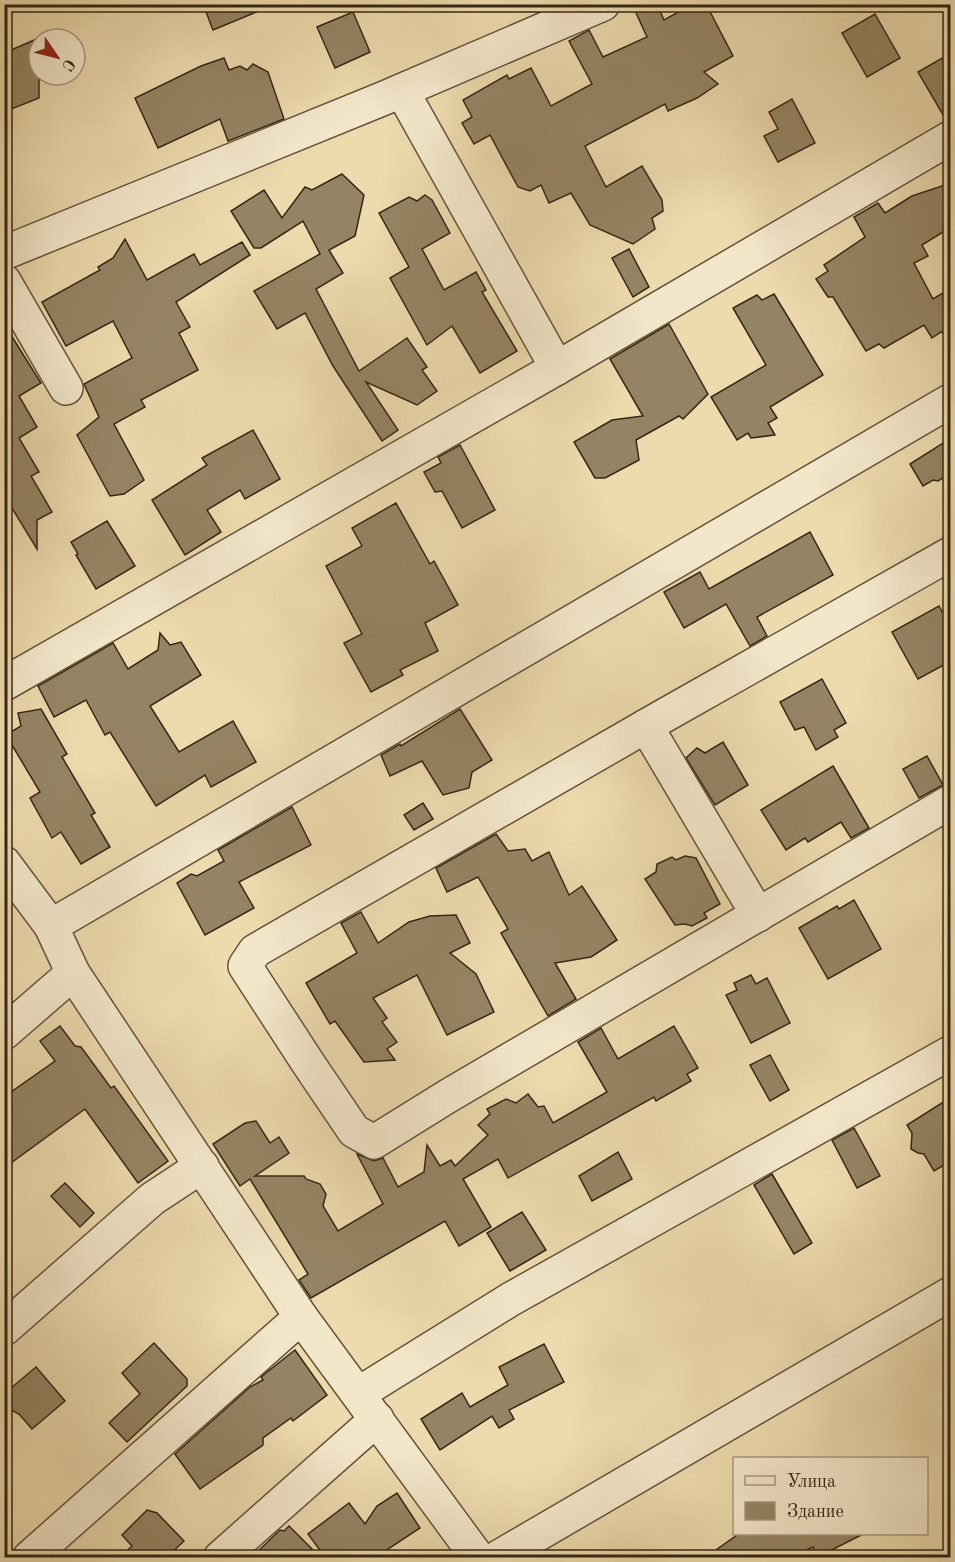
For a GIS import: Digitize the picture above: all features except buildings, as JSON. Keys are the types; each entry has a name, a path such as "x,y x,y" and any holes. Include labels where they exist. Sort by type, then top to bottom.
{"street":[{"path":"4,253 402,91 603,4"},
{"path":"402,91 557,368"},
{"path":"4,684 557,368 951,138"},
{"path":"4,282 66,388"},
{"path":"51,926 951,402"},
{"path":"951,554 255,951 245,966 354,1131 374,1142 448,1096 951,802"},
{"path":"646,726 758,915"},
{"path":"4,863 51,926 73,973 301,1317 478,1557"},
{"path":"4,1033 73,973"},
{"path":"220,1557 368,1407 511,1299 951,1053"},
{"path":"4,1329 152,1199 202,1166"},
{"path":"496,1557 951,1294"},
{"path":"29,1557 301,1317"}]}
